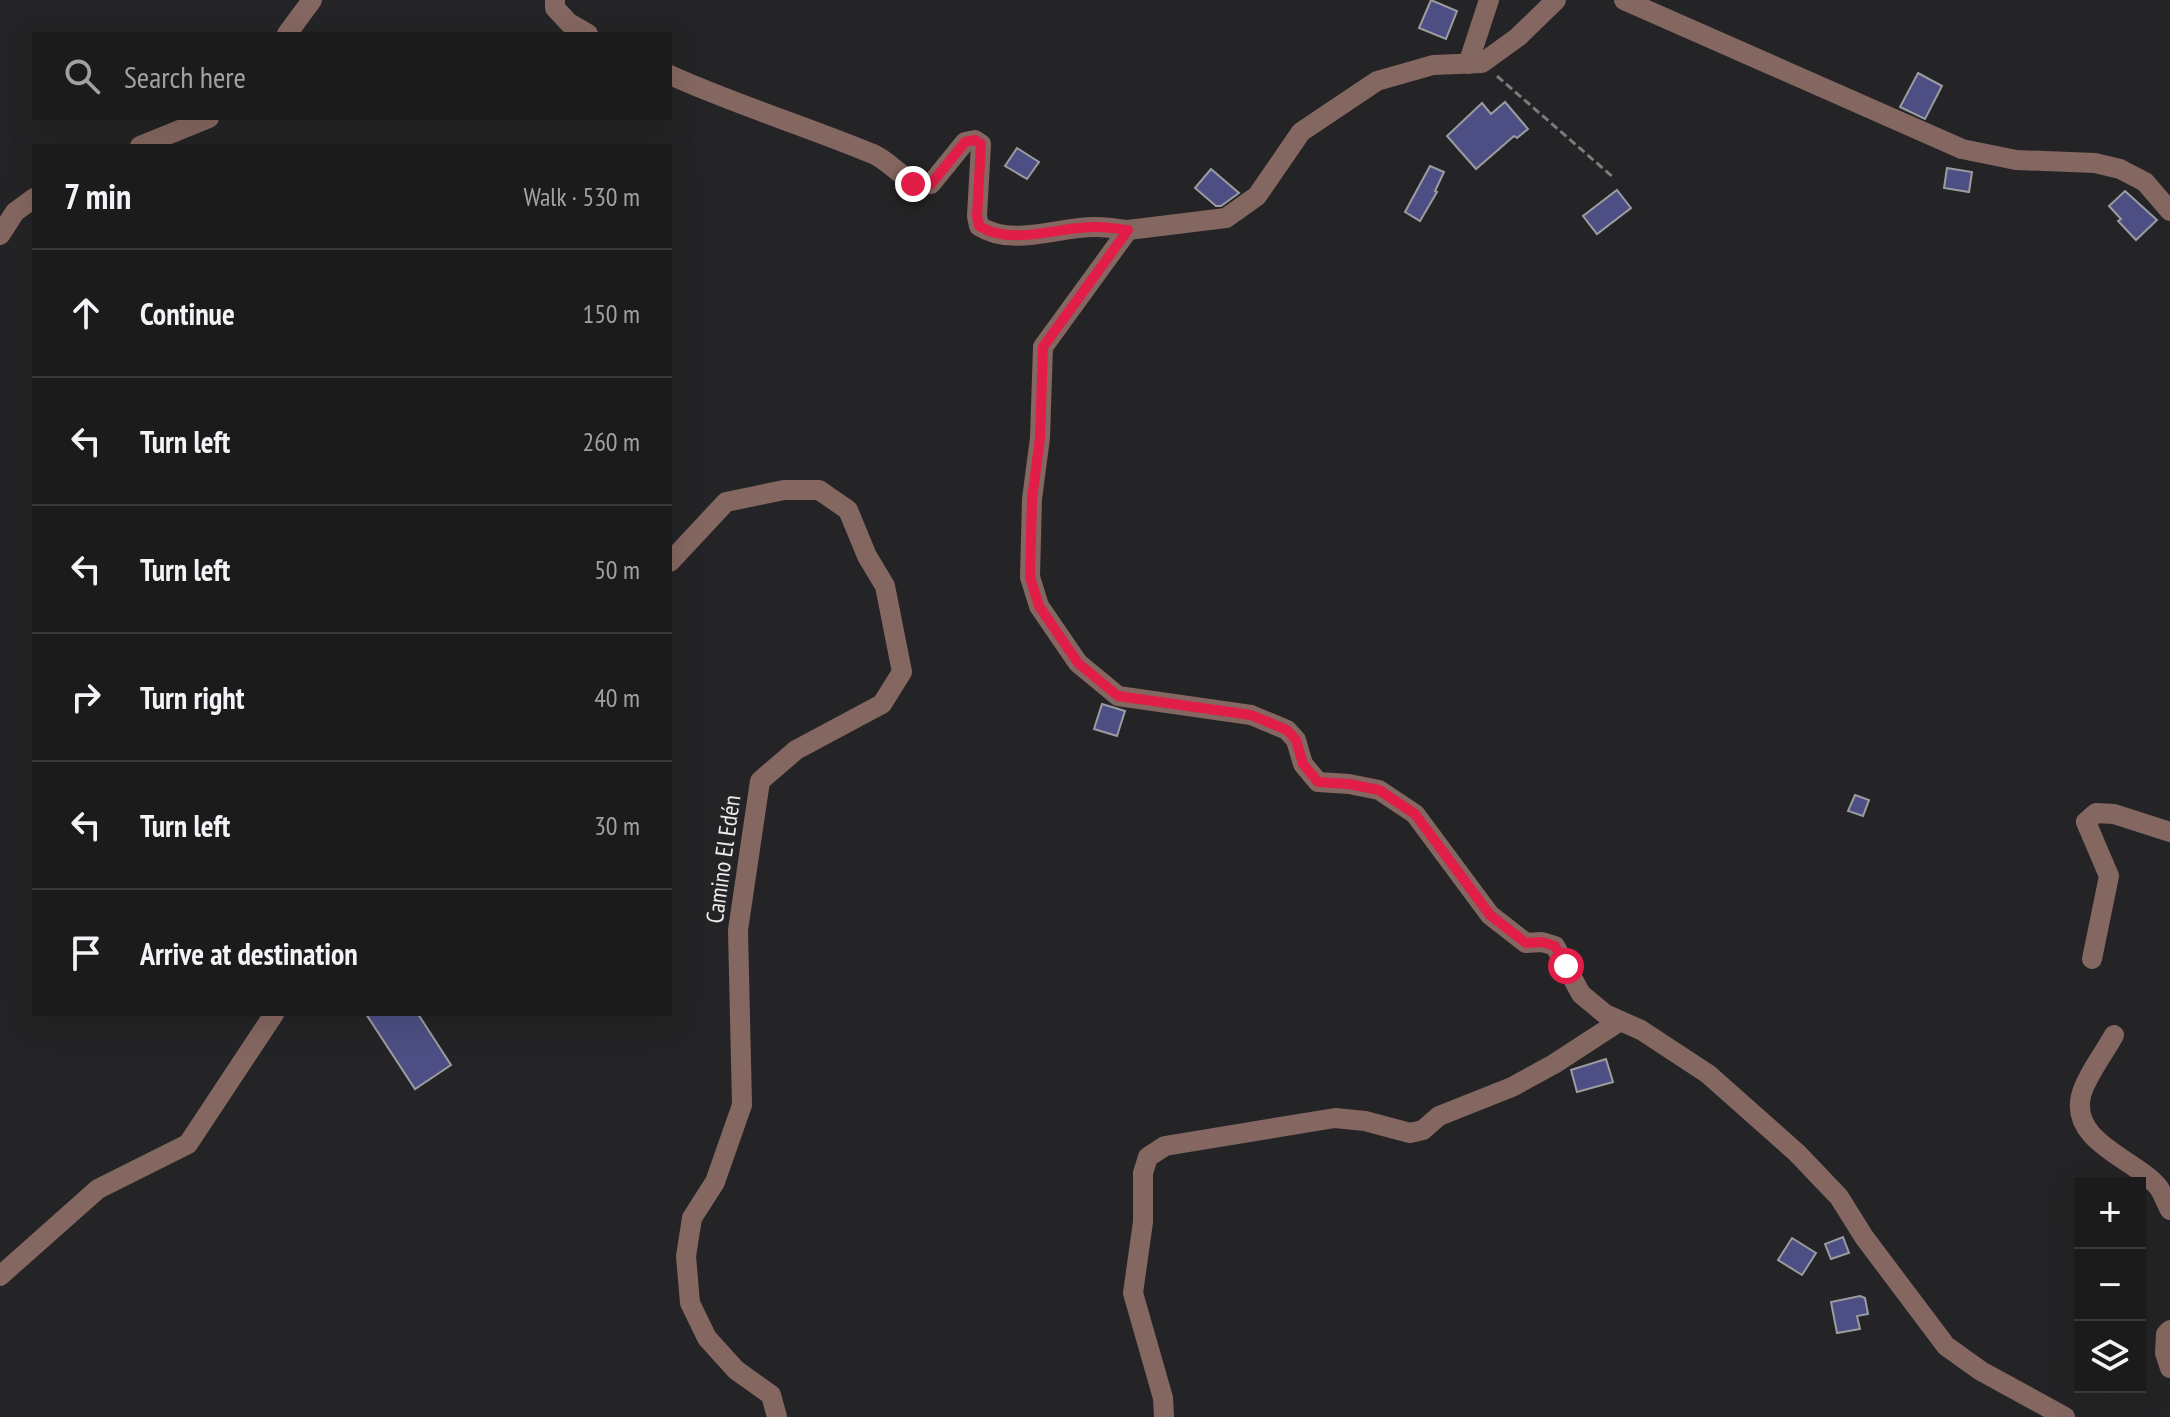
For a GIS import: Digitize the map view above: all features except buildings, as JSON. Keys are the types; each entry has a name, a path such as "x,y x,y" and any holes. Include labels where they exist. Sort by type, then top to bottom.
{"street":[{"path":"288,32 312,0"},
{"path":"555,0 555,8 569,23 585,32"},
{"path":"1475,64 1489,0"},
{"path":"672,76 730,102 808,127 885,159 913,184 921,186 931,184 965,142 975,140 981,144 977,216 979,226 991,233 1012,236 1096,227 1128,230 1226,218 1257,196 1301,132 1377,81 1433,65 1475,64 1518,37 1556,0"},
{"path":"1624,0 1962,149 2016,160 2095,163 2120,169 2145,182 2170,211"},
{"path":"145,144 204,120"},
{"path":"0,235 15,212 32,199"},
{"path":"1128,230 1043,347 1040,438 1032,499 1030,577 1039,606 1078,663 1118,696 1251,715 1287,730 1296,740 1303,764 1318,782 1379,790 1415,814 1490,915 1526,943 1542,942 1555,946 1581,994 1605,1014 1670,1047 1708,1074 1797,1153 1839,1197 1864,1237 1946,1346 1981,1371 2065,1417"},
{"name":"Camino El Edén","path":"672,560 726,502 784,490 819,490 848,510 867,556 885,586 902,672 882,704 796,750 760,781 738,930 742,1105 715,1182 692,1218 686,1256 690,1303 707,1338 736,1370 771,1395 777,1417"},
{"path":"2092,959 2109,876 2086,822 2096,813 2114,814 2170,832"},
{"path":"0,1276 98,1189 188,1144 273,1016"},
{"path":"1164,1417 1163,1398 1133,1293 1143,1222 1143,1173 1148,1157 1165,1146 1335,1118 1365,1121 1410,1133 1423,1130 1439,1116 1526,1079 1620,1021"},
{"path":"2114,1035 2081,1094 2080,1109 2087,1125 2104,1148 2158,1186 2170,1210"},
{"path":"2170,1330 2166,1334 2165,1353 2170,1368"}],"path":[{"path":"1475,64 1614,178"}],"route":[{"path":"913,184 931,184 965,142 975,140 981,144 976,187 979,226 991,233 1012,236 1096,227 1128,230 1043,347 1040,438 1032,499 1030,577 1039,606 1078,663 1118,696 1251,715 1287,730 1296,740 1303,764 1318,782 1379,790 1415,814 1490,915 1526,943 1542,942 1555,946 1566,966"}]}
